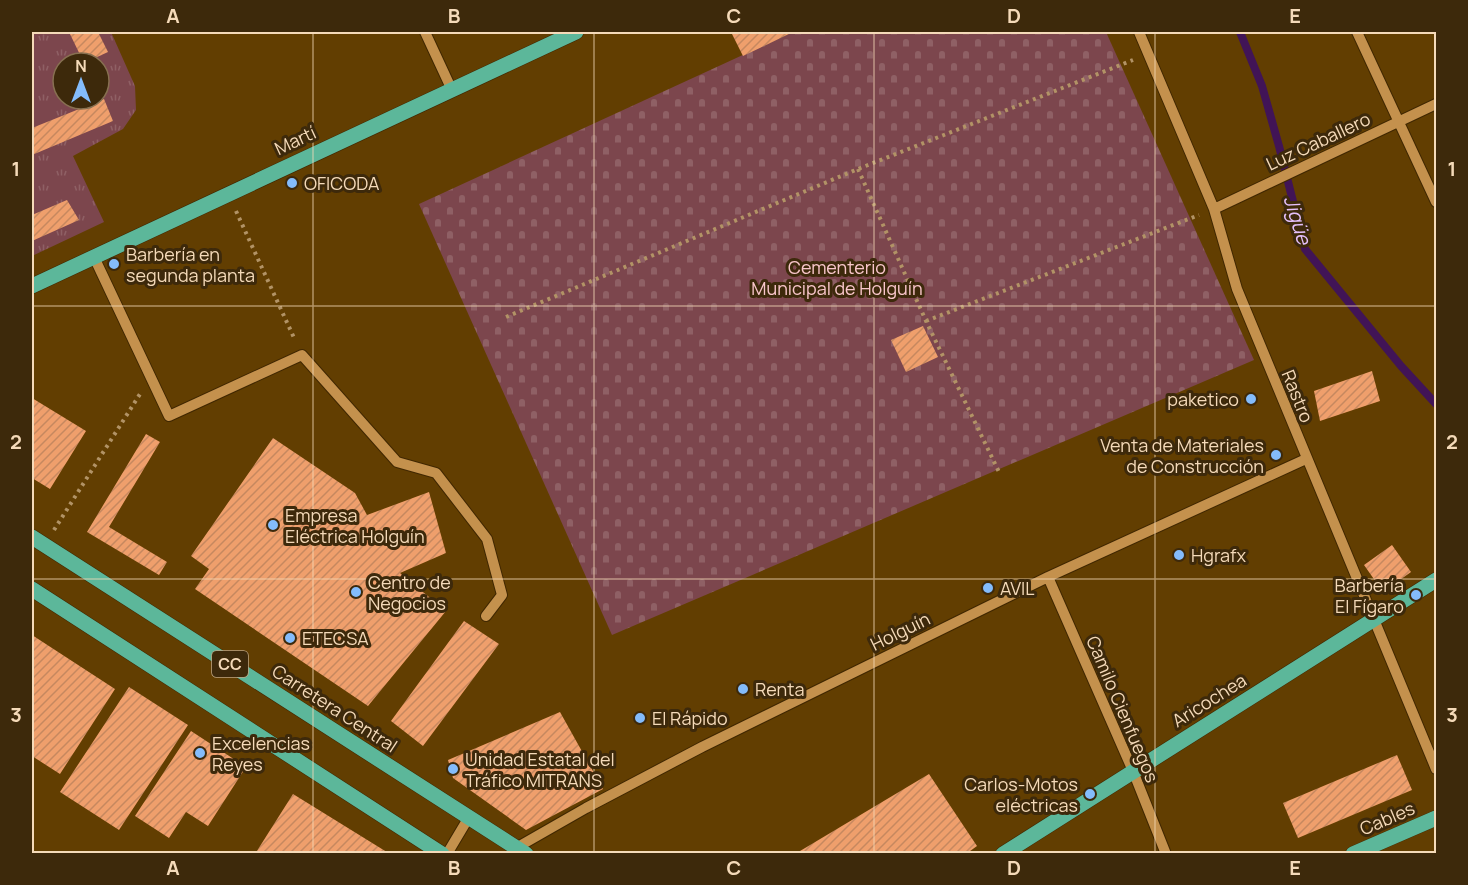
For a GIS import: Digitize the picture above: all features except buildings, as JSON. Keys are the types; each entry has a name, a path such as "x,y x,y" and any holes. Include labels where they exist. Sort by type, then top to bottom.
{"main road":[{"name":"Martí","path":"32,286 451,88 576,32"},
{"name":"Carretera Central","path":"38,541 521,850"},
{"name":"Aricochea","path":"1003,854 1437,579"},
{"name":"CC","path":"32,589 442,854"},
{"name":"Cables","path":"1353,854 1437,818"}],"street":[{"path":"425,32 451,88"},
{"name":"Rastro","path":"1138,32 1214,209 1237,289 1437,769"},
{"path":"1357,32 1437,202"},
{"name":"Luz Caballero","path":"1214,209 1437,104"},
{"path":"94,257 169,416 302,356 397,462 436,472 487,539 502,595 486,616"},
{"name":"Holguín","path":"521,850 585,808 702,747 1048,578 1306,459"},
{"name":"Camilo Cienfuegos","path":"1048,578 1133,771 1166,854"},
{"path":"447,854 469,817"}],"path":[{"path":"506,317 858,169 1149,54"},
{"path":"858,169 926,321 999,472"},
{"path":"228,194 302,356"},
{"path":"926,321 1214,209"},
{"path":"38,541 150,379"}],"green space":[{"path":"32,32 111,32 135,86 136,110 123,129 73,156 104,222 32,256"},
{"name":"Cementerio Municipal de Holguín","path":"793,32 1106,32 1254,360 612,635 419,204"}],"waterway":[{"name":"Jigüe","path":"1240,32 1262,86 1305,249 1401,366 1436,404"}],"place":[{"name":"OFICODA","path":"292,183"},
{"name":"Barbería en segunda planta","path":"114,264"},
{"name":"paketico","path":"1251,399"},
{"name":"Venta de Materiales de Construcción","path":"1276,455"},
{"name":"Empresa Eléctrica Holguín","path":"273,525"},
{"name":"Hgrafx","path":"1179,555"},
{"name":"AVIL","path":"988,588"},
{"name":"Centro de Negocios","path":"356,592"},
{"name":"Barbería El Fígaro","path":"1416,595"},
{"name":"ETECSA","path":"290,638"},
{"name":"Renta","path":"743,689"},
{"name":"El Rápido","path":"640,718"},
{"name":"Excelencias Reyes","path":"200,753"},
{"name":"Unidad Estatal del Tráfico MITRANS","path":"453,769"},
{"name":"Carlos-Motos eléctricas","path":"1090,794"}]}
